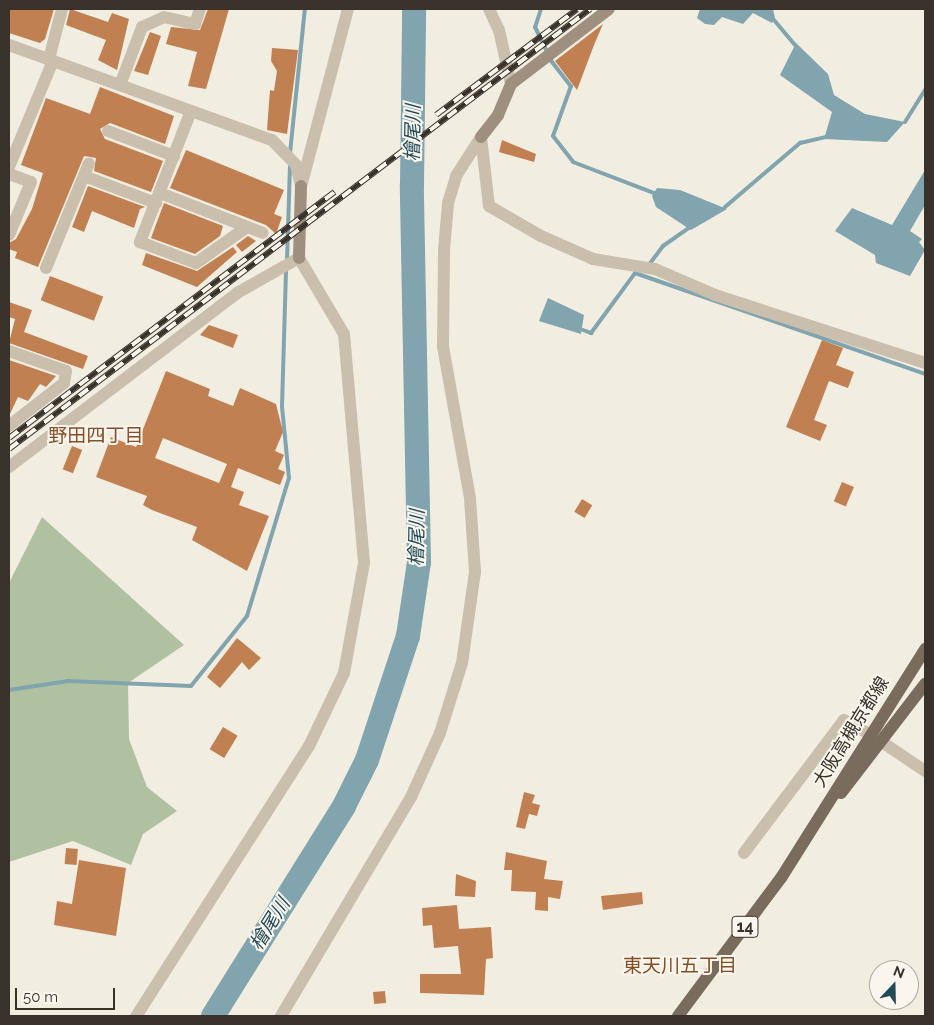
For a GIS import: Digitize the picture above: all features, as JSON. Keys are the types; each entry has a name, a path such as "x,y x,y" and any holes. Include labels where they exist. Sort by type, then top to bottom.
{"main road":[{"name":"大阪高槻京都線","path":"809,835 869,734 925,649"},
{"name":"大阪高槻京都線","path":"678,1016 809,835 925,684"}],"street":[{"path":"9,167 51,60 62,9"},
{"path":"120,86 142,27 164,17 195,24 200,9"},
{"path":"136,1016 309,746 344,672 364,563 344,334 300,258 302,186 348,9"},
{"path":"489,9 500,30 511,84"},
{"path":"281,1016 411,798 440,733 462,663 475,572 470,498 443,347 444,250 448,202 456,176 481,137 498,115 511,84 609,9"},
{"path":"9,45 272,140 296,164 302,186"},
{"path":"192,111 140,242 196,263 247,227"},
{"path":"108,131 174,156"},
{"path":"481,137 489,206 540,236 593,259 655,270 715,295 925,363"},
{"path":"46,268 50,241 89,163"},
{"path":"9,174 31,182 9,235"},
{"path":"84,176 263,233"},
{"path":"9,467 237,293 300,258"},
{"path":"9,352 66,371 64,383 9,426"},
{"path":"744,853 844,720 869,734"},
{"path":"882,742 925,771"}],"green space":[{"path":"42,517 184,645 128,683 129,739 147,787 177,811 143,834 131,865 73,841 9,862 9,583"}],"water":[{"path":"700,9 773,9 775,18 772,23 753,13 743,24 722,17 714,25 705,24 697,18"},
{"path":"796,43 828,74 834,95 865,114 905,122 887,142 824,139 832,112 780,75"},
{"path":"925,170 925,205 910,231 922,239 919,242 925,250 910,276 876,263 875,255 835,231 852,208 892,225"},
{"path":"657,188 680,190 727,209 691,230 656,207 652,196"},
{"path":"548,298 584,315 581,334 539,321"}],"building":[{"path":"9,9 54,9 45,39 40,43 9,33"},
{"path":"70,9 108,22 112,13 129,19 117,70 98,60 106,40 66,25"},
{"path":"208,9 229,9 206,89 188,86 197,52 166,44 171,27 200,30"},
{"path":"603,24 594,45 577,90 555,61"},
{"path":"150,32 161,36 148,75 134,71"},
{"path":"272,48 298,50 287,134 267,130 270,90 274,91 277,71 271,61"},
{"path":"100,87 174,116 165,144 110,123 100,129 105,139 163,161 151,192 94,171 96,158 84,156 38,267 15,258 17,252 9,249 9,243 16,239 32,209 43,173 21,165 46,98 90,114"},
{"path":"502,140 536,154 534,162 499,152"},
{"path":"186,150 284,190 274,214 282,217 276,234 266,225 170,188"},
{"path":"88,186 145,207 140,209 134,228 92,211 84,232 72,227"},
{"path":"164,203 223,226 220,236 195,254 151,238"},
{"path":"248,236 256,241 242,252 236,245"},
{"path":"233,247 237,252 197,287 142,265 146,253 197,271"},
{"path":"50,276 103,296 94,321 41,300"},
{"path":"9,302 32,310 24,332 88,356 83,369 9,343 15,319 9,317"},
{"path":"209,325 238,335 233,348 200,335"},
{"path":"822,340 843,348 836,365 854,372 848,388 829,381 814,420 827,425 820,441 786,427"},
{"path":"9,360 56,376 46,387 40,384 28,401 18,397 9,416"},
{"path":"166,371 210,389 208,396 233,406 240,388 276,404 283,432 275,451 284,455 278,469 285,472 280,485 238,468 231,487 244,492 239,505 269,516 247,571 192,540 197,527 143,505 147,496 96,477 111,437 136,447","holes":["163,438 227,464 219,483 155,458"]},
{"path":"72,446 82,450 73,473 63,469"},
{"path":"842,482 854,487 846,506 834,501"},
{"path":"582,499 592,505 585,518 574,512"},
{"path":"237,638 261,658 249,670 242,662 220,688 207,677"},
{"path":"223,727 238,736 224,758 210,749"},
{"path":"524,792 535,795 532,803 540,805 537,816 529,814 525,829 516,827"},
{"path":"66,848 78,849 77,865 65,864"},
{"path":"506,852 547,861 544,879 563,881 560,899 548,897 548,911 535,910 536,892 511,891 512,870 504,870"},
{"path":"79,860 126,868 116,936 54,925 57,901 72,904"},
{"path":"456,874 476,881 475,897 455,896"},
{"path":"642,892 643,904 603,910 601,896"},
{"path":"457,905 459,929 491,927 493,958 486,959 484,995 420,993 420,974 461,974 458,946 434,948 432,925 423,926 422,908"},
{"path":"385,991 386,1003 374,1004 373,992"}],"waterway":[{"path":"290,153 305,9"},
{"name":"檜尾川","path":"213,1016 344,806 367,760 408,636 419,562 412,185 414,9"},
{"path":"541,9 535,27 552,62 571,86 553,136 573,162 654,193"},
{"path":"774,20 795,45"},
{"path":"905,122 925,90"},
{"path":"725,207 800,143 825,137"},
{"path":"287,261 290,163"},
{"path":"648,266 663,246 689,228"},
{"path":"9,690 68,681 191,686 247,616 289,478 282,406 286,268"},
{"path":"583,330 591,333 635,273 925,374"}],"railway":[{"path":"436,115 577,9"},
{"path":"9,449 590,9"},
{"path":"9,438 334,192"}],"district":[{"name":"野田四丁目","path":"96,436"},
{"name":"東天川五丁目","path":"680,966"}]}
